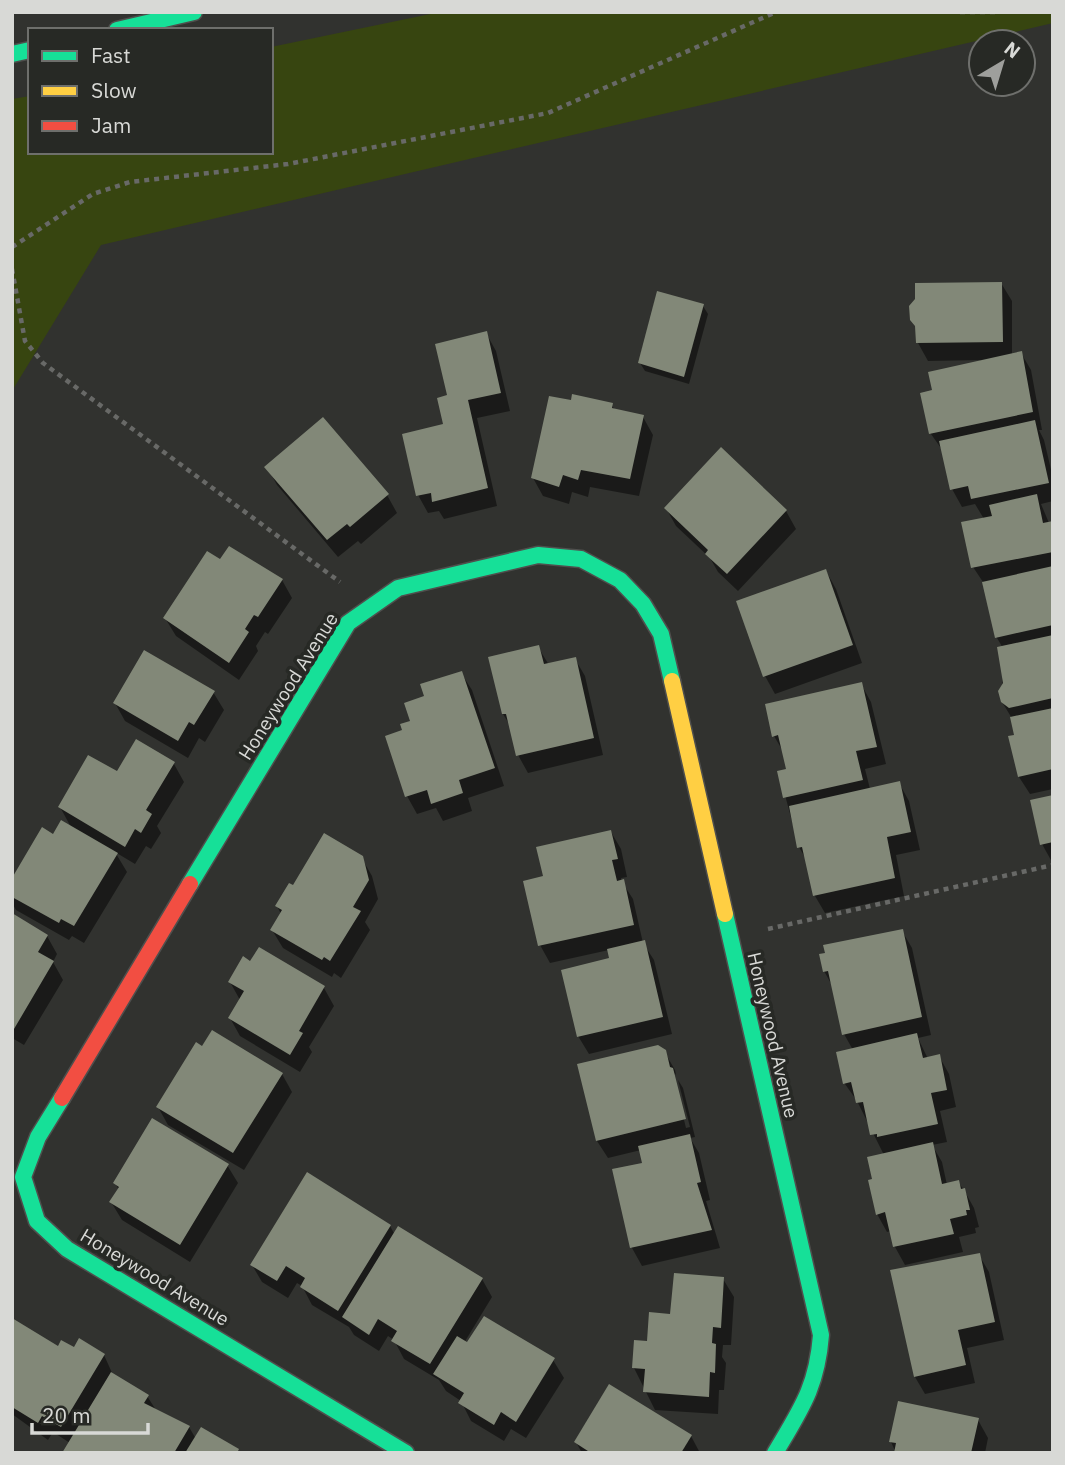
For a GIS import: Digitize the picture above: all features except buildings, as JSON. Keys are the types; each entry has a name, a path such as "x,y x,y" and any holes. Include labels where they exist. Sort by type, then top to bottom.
{"street":[{"path":"126,28 194,12"},
{"name":"Honeywood Avenue","path":"406,1453 67,1249 37,1221 23,1177 37,1137 348,623 398,587 538,555 581,559 620,580 643,604 661,635 821,1335 818,1370 803,1405 775,1453"}],"path":[{"path":"12,247 93,194 130,182 288,164 548,113 776,12"},
{"path":"960,12 998,12"},
{"path":"12,269 25,341 43,363 372,606"},
{"path":"730,938 1053,865"}],"green space":[{"path":"440,12 1053,12 1053,23 1032,28 967,28 967,43 101,245 12,391 12,99 28,96 28,154 273,154 273,47"}],"traffic: fast":[{"path":"126,28 194,12"},
{"path":"12,54 28,50"},
{"path":"190,884 348,623 398,588 538,555 581,559 620,580 643,604 661,634 672,681"},
{"path":"725,914 821,1335 812,1384 775,1453"},
{"path":"62,1098 38,1137 23,1177 37,1221 67,1249 406,1453"}],"traffic: slow":[{"path":"672,681 725,914"}],"traffic: jam":[{"path":"62,1098 190,884"}]}
